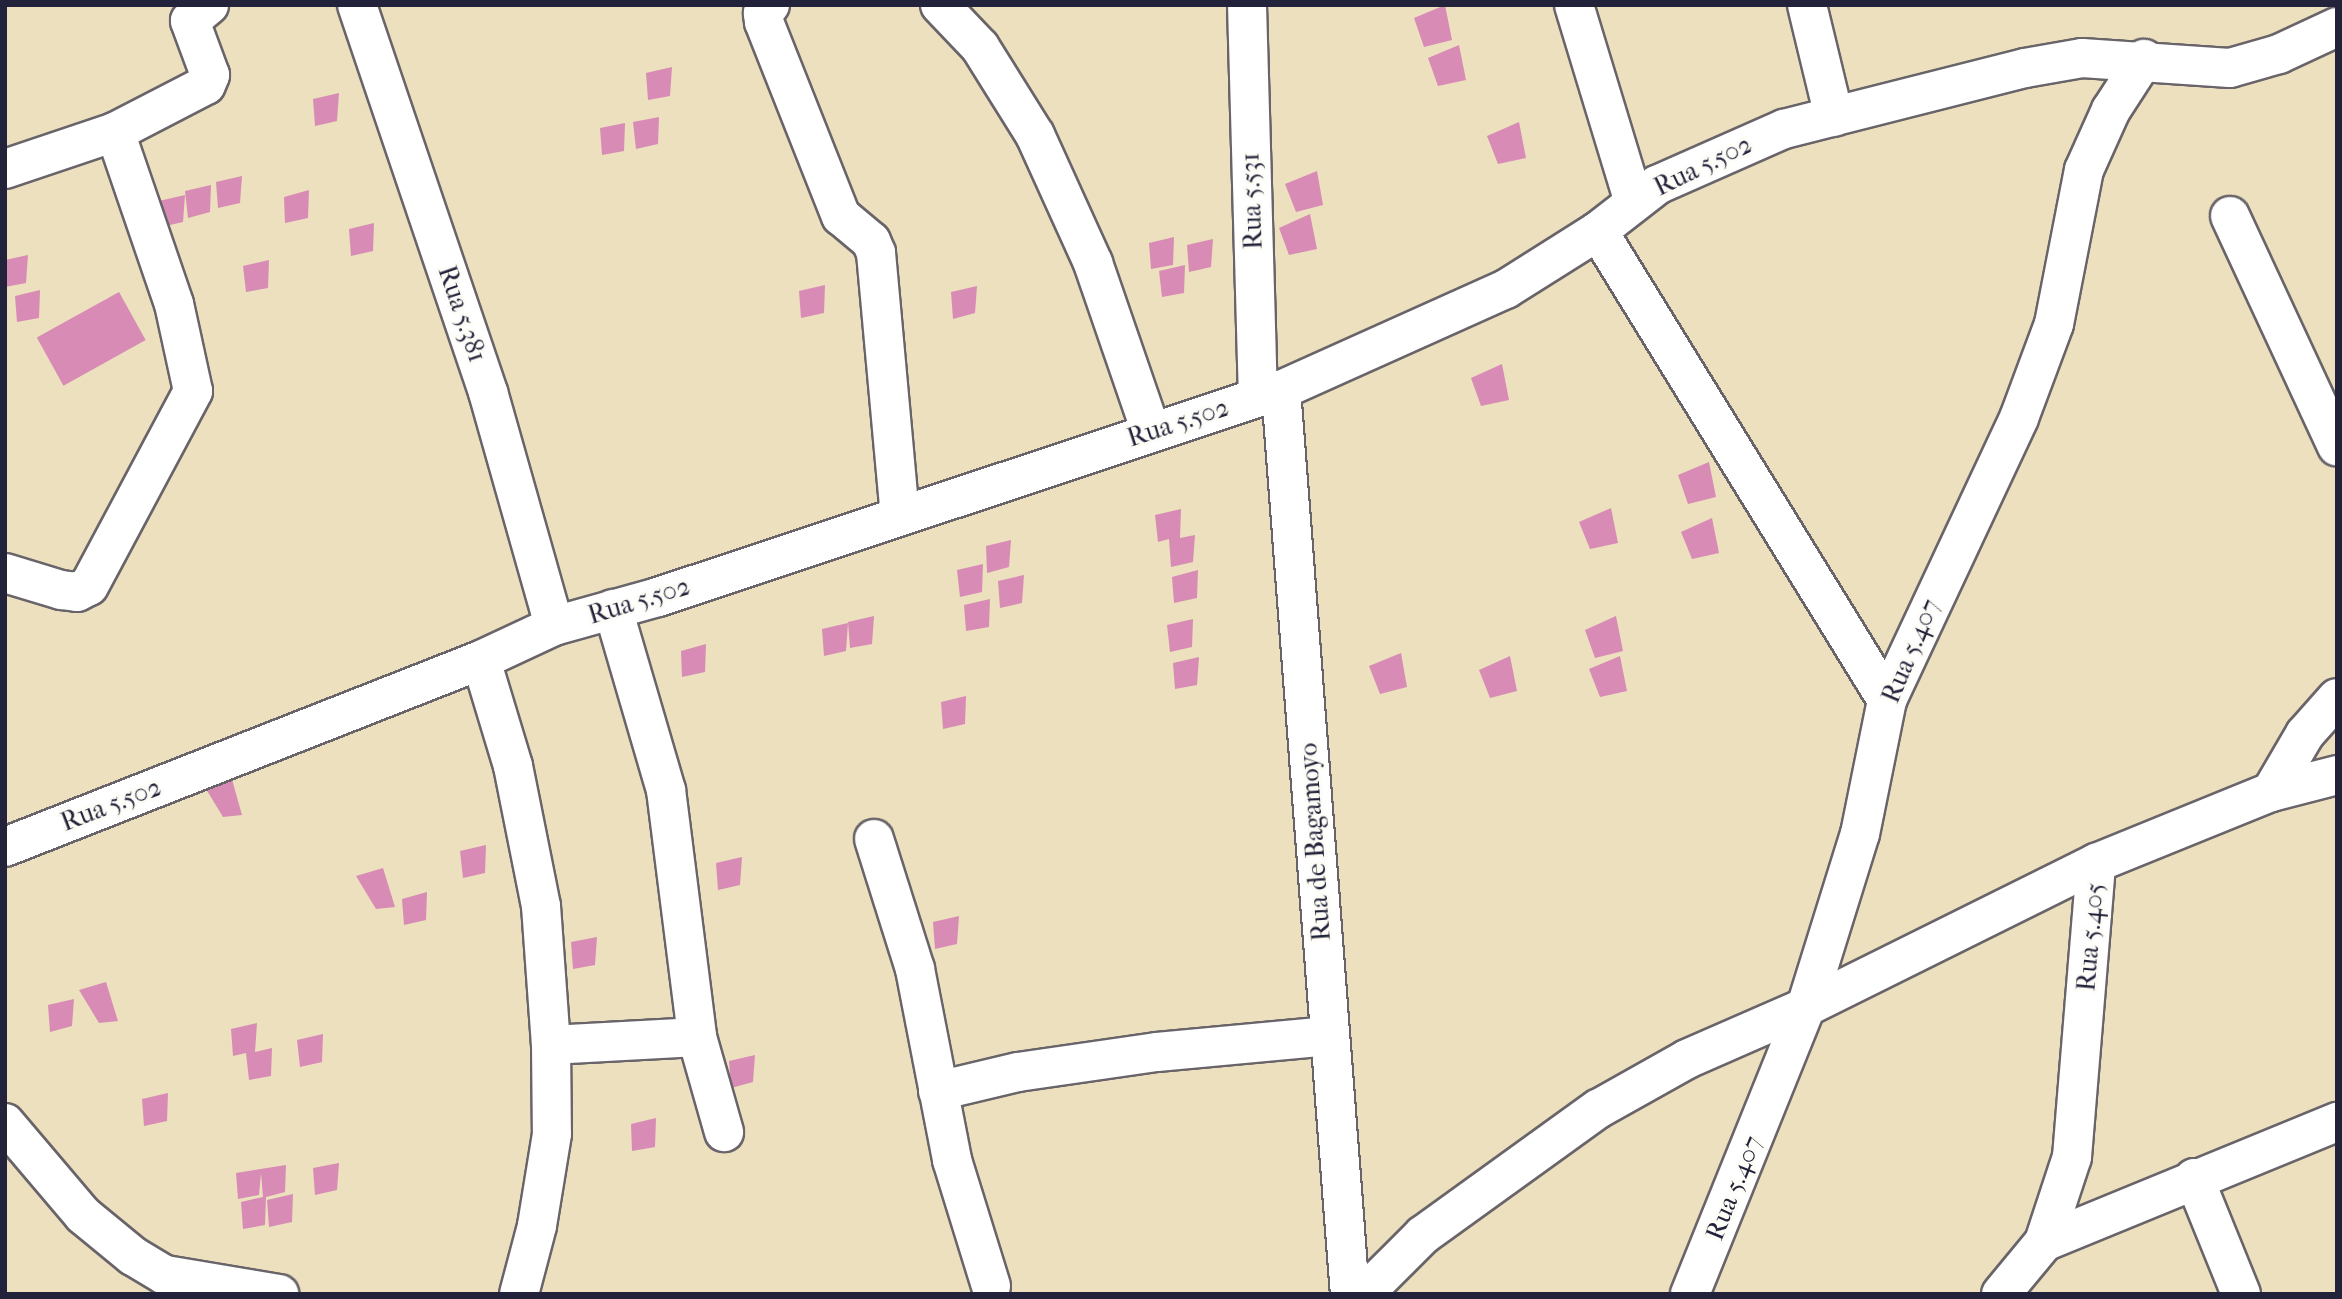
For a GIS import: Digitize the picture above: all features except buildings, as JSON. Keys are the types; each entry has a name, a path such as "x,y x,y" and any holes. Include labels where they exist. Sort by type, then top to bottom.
{"street":[{"path":"5,169 115,132 206,85 210,75 190,21 209,5"},
{"name":"Rua 5.381","path":"357,5 488,391 554,626"},
{"path":"770,5 763,13 764,22 841,216 871,241 876,253 900,515"},
{"path":"940,5 980,47 1035,135 1093,263 1151,431"},
{"name":"Rua 5.531","path":"1247,5 1269,393"},
{"path":"1574,5 1634,202"},
{"path":"1807,5 1834,117"},
{"name":"Rua 5.502","path":"5,847 481,660 554,626 612,610 1269,393 1506,289 1598,231 1657,185 1719,154 1784,129 2025,68 2082,58 2144,59 2230,68 2279,54 2337,27"},
{"name":"Rua 5.407","path":"1690,1294 1806,1007 1860,835 1887,701 2019,418 2054,324 2084,170 2111,110 2144,59"},
{"path":"5,572 61,590 77,592 89,586 193,391 174,304 115,132"},
{"path":"2230,216 2337,446"},
{"path":"1598,231 1887,701"},
{"name":"Rua de Bagamoyo","path":"1269,393 1329,1036 1350,1294"},
{"path":"612,610 666,790 697,1037 724,1132"},
{"path":"481,660 513,766 541,906 551,1045 552,1134 537,1226 519,1294"},
{"path":"2271,792 2305,734 2337,698"},
{"name":"Rua 5.405","path":"2001,1294 2044,1242 2071,1157 2096,863 2271,792 2337,775"},
{"path":"874,839 915,969 952,1160 991,1286"},
{"path":"1364,1294 1423,1235 1598,1109 1687,1059 1806,1007 2096,863"},
{"path":"938,1091 1018,1072 1144,1054 1329,1036"},
{"path":"551,1045 697,1037"},
{"path":"2044,1242 2194,1178 2337,1122"},
{"path":"5,1123 83,1215 133,1256 164,1275 279,1294"},
{"path":"2194,1178 2241,1294"}]}
